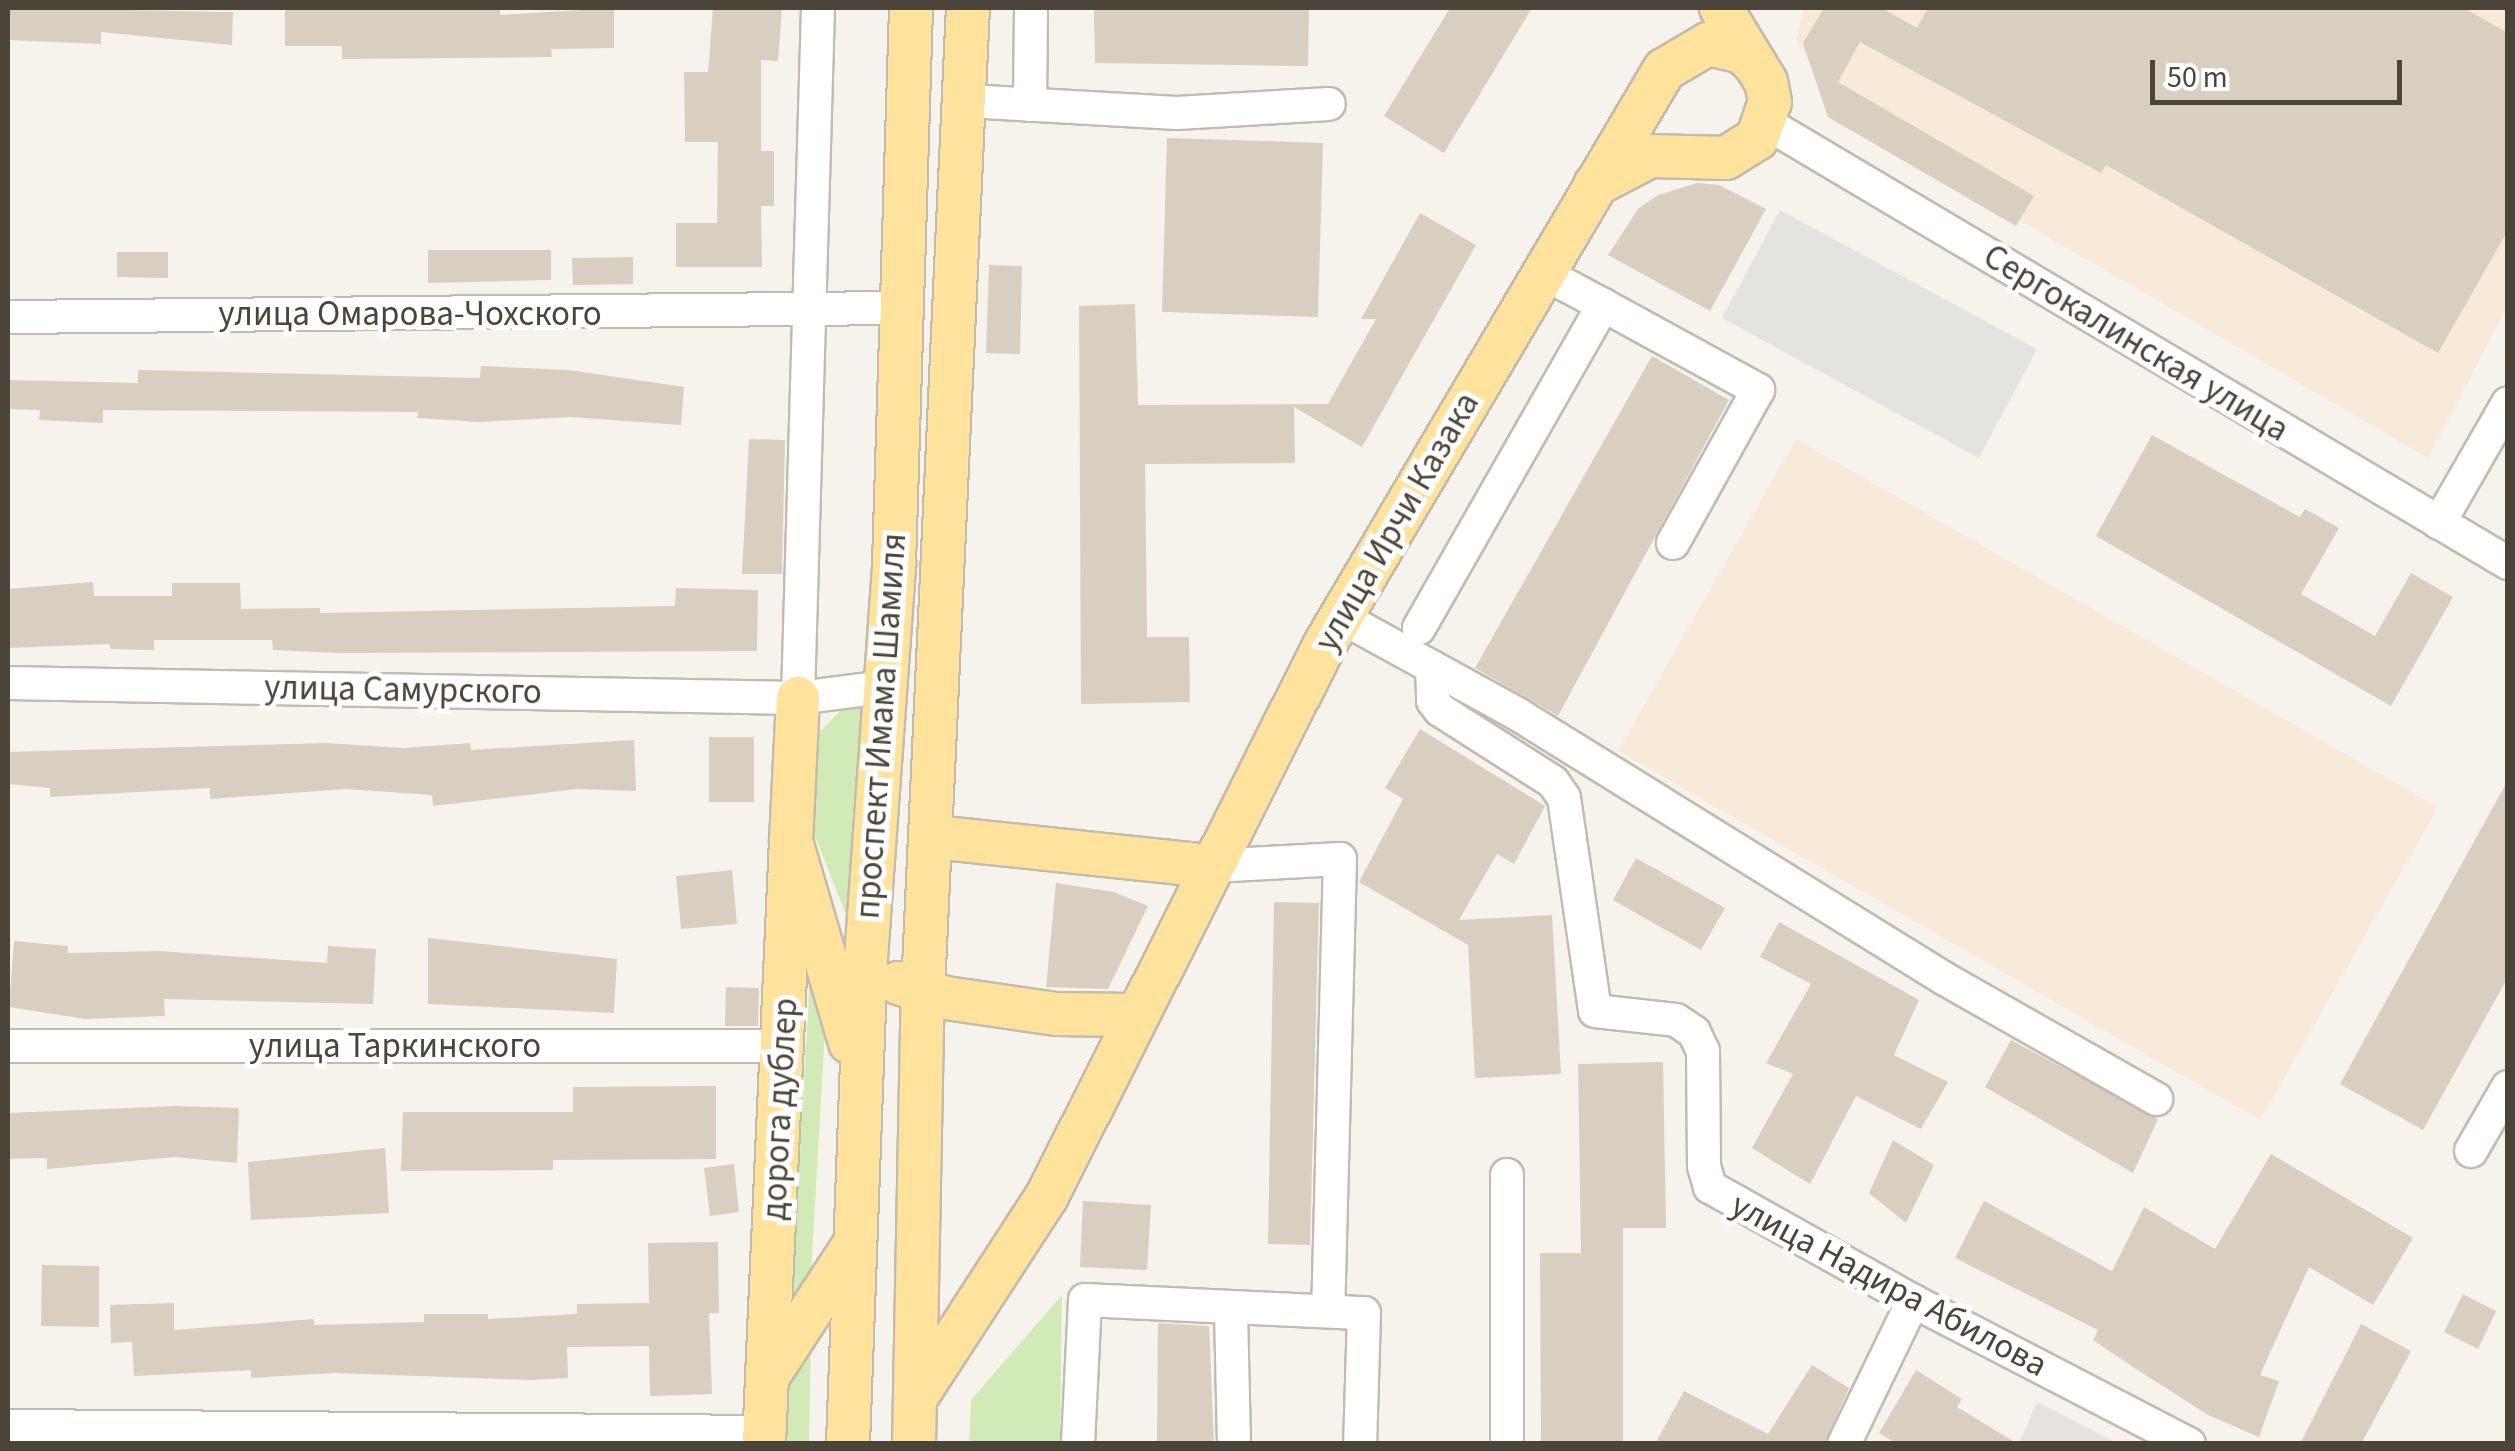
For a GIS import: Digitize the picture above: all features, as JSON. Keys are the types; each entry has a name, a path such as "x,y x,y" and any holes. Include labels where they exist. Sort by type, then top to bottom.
{"main road":[{"name":"проспект Имама Шамиля","path":"848,1444 864,972 885,687 911,8"},
{"name":"проспект Имама Шамиля","path":"914,1444 924,990 934,837 968,8"},
{"path":"1691,156 1671,143 1659,124 1654,102 1664,70 1697,8"},
{"path":"1594,186 1650,156 1726,158 1757,138 1766,123 1770,102 1755,64 1721,8"},
{"path":"1664,70 1676,57 1708,44 1726,46 1755,64"},
{"name":"улица Ирчи Казака","path":"917,1396 1047,1196 1134,1015 1341,617 1664,70"},
{"name":"дорога дублер","path":"768,1377 798,698"},
{"path":"934,837 1212,866"},
{"path":"792,841 862,1082"},
{"path":"864,972 924,990 1056,1014 1134,1015"},
{"path":"765,1438 768,1377 853,1246"}],"street":[{"path":"798,698 813,311 818,8"},
{"path":"1030,105 1031,8"},
{"path":"966,101 1178,112 1328,104"},
{"name":"Сергокалинская улица","path":"1766,123 2508,563"},
{"path":"1543,272 1758,390 1674,542"},
{"path":"1420,628 1604,306"},
{"name":"улица Омарова-Чохского","path":"8,317 900,308"},
{"path":"2439,524 2508,403"},
{"path":"1341,617 1432,667 1945,979 2156,1099"},
{"name":"улица Надира Абилова","path":"1432,667 1433,700 1440,710 1553,782 1564,798 1594,1011 1676,1020 1694,1032 1703,1051 1704,1166 1710,1186 1913,1301 2189,1444"},
{"name":"улица Самурского","path":"8,683 798,698 885,687"},
{"path":"1212,866 1340,859 1328,1310"},
{"name":"улица Таркинского","path":"8,1046 783,1046"},
{"path":"2471,1151 2508,1087"},
{"path":"1506,1175 1507,1444"},
{"path":"1078,1444 1085,1300 1231,1311 1364,1313 1360,1444"},
{"path":"1844,1444 1913,1301"},
{"path":"1231,1311 1234,1444"},
{"path":"8,1426 765,1438"}],"shaded area":[{"path":"1804,8 2507,8 2507,307 2428,458 1840,116 1796,40"},
{"path":"1780,210 2037,349 1979,458 1722,318"},
{"path":"1796,439 2438,807 2260,1120 1618,751"},
{"path":"2037,1402 2117,1443 2019,1443"}],"green space":[{"path":"848,703 863,709 847,917 814,834 812,740"},
{"path":"812,944 828,977 810,1292 790,1322"},
{"path":"1062,1295 1060,1443 969,1443 971,1400"},
{"path":"811,1328 809,1443 781,1444 783,1372"}],"building":[{"path":"8,8 233,12 232,45 101,32 101,44 8,40"},
{"path":"285,8 500,10 500,15 614,8 614,48 551,49 552,57 342,59 342,46 285,46"},
{"path":"713,8 782,8 778,61 761,60 761,151 774,151 774,206 761,206 762,267 676,267 676,223 717,223 718,142 685,142 684,72 708,72"},
{"path":"1094,8 1309,8 1308,66 1095,63"},
{"path":"1450,8 1532,8 1444,153 1384,116"},
{"path":"1824,8 1882,8 1917,28 1928,8 2464,8 2508,33 2508,230 2438,353 2106,165 2101,173 1860,42 1838,82 2034,196 2016,226 1828,117 1803,43"},
{"path":"1167,138 1323,143 1318,317 1162,312"},
{"path":"1697,183 1719,185 1766,209 1710,311 1608,255 1638,209 1658,195"},
{"path":"1420,213 1476,245 1362,447 1294,407 1295,463 1145,464 1147,637 1189,637 1190,702 1081,704 1079,306 1135,304 1138,405 1328,404 1376,319 1361,319"},
{"path":"428,250 551,250 551,280 428,283"},
{"path":"117,252 168,252 168,278 117,277"},
{"path":"633,257 633,284 573,285 572,258"},
{"path":"989,265 1022,266 1020,354 986,353"},
{"path":"1652,356 1729,400 1558,716 1475,668"},
{"path":"481,366 569,370 684,387 681,425 570,417 479,422 417,418 418,412 103,410 103,423 39,420 40,410 8,409 8,380 138,383 138,370 480,378"},
{"path":"2152,435 2300,517 2305,509 2339,528 2301,594 2375,636 2411,573 2453,597 2391,706 2096,536"},
{"path":"749,439 785,440 782,574 742,574"},
{"path":"93,582 94,596 172,596 172,583 240,583 241,609 320,608 320,613 675,606 676,588 758,590 757,651 338,653 273,650 272,640 154,640 154,650 110,649 110,644 8,648 8,589"},
{"path":"1420,729 1545,806 1514,864 1497,854 1459,920 1552,915 1561,1074 1475,1078 1468,945 1359,882 1403,799 1385,788"},
{"path":"709,737 754,737 754,802 709,802"},
{"path":"634,740 636,791 577,789 433,806 432,795 346,789 210,799 210,788 50,797 50,788 8,784 8,752 325,743 404,748 470,743 471,750"},
{"path":"2508,780 2508,977 2423,1130 2340,1084"},
{"path":"1636,858 1725,908 1701,950 1613,900"},
{"path":"732,870 737,924 681,929 676,876"},
{"path":"1056,883 1114,892 1148,906 1108,989 1046,987"},
{"path":"1274,902 1319,903 1310,1245 1268,1244"},
{"path":"1779,922 1919,1000 1894,1055 1948,1082 1921,1129 1856,1096 1810,1184 1752,1148 1793,1074 1766,1063 1811,984 1760,957"},
{"path":"428,938 617,959 614,1013 428,1004"},
{"path":"14,941 68,946 68,953 159,951 327,963 328,946 376,949 373,1004 164,999 165,1016 85,1019 9,1007"},
{"path":"726,987 759,988 758,1026 725,1026"},
{"path":"2011,1040 2158,1119 2133,1173 1985,1087"},
{"path":"1663,1062 1666,1228 1623,1228 1623,1444 1541,1444 1540,1253 1581,1253 1578,1064"},
{"path":"716,1086 716,1159 553,1160 553,1170 401,1171 403,1112 573,1112 573,1087"},
{"path":"177,1106 239,1108 237,1163 175,1157 47,1169 47,1158 8,1159 8,1113"},
{"path":"1893,1140 1934,1165 1906,1223 1869,1193"},
{"path":"385,1148 389,1213 251,1220 248,1162"},
{"path":"2271,1154 2413,1238 2373,1305 2309,1267 2260,1375 2279,1381 2259,1437 2208,1415 2127,1363 2093,1340 2098,1330 1955,1258 1984,1201 2112,1271 2144,1207 2215,1249"},
{"path":"734,1164 739,1212 710,1216 704,1168"},
{"path":"1083,1201 1151,1205 1147,1270 1080,1267"},
{"path":"718,1242 719,1313 709,1313 712,1394 650,1396 649,1346 567,1347 568,1378 531,1380 334,1373 251,1378 251,1370 134,1376 132,1342 111,1343 110,1305 174,1303 174,1330 314,1319 314,1325 424,1322 424,1314 488,1314 488,1319 577,1314 577,1304 649,1303 648,1243"},
{"path":"42,1265 99,1266 99,1327 41,1326"},
{"path":"2463,1294 2496,1311 2478,1349 2444,1332"},
{"path":"1158,1323 1209,1326 1214,1444 1157,1444"},
{"path":"2361,1324 2411,1351 2361,1444 2300,1444"},
{"path":"1812,1365 1849,1388 1824,1444 1655,1444 1684,1391 1768,1434"},
{"path":"1916,1370 1962,1399 1957,1407 2018,1444 1897,1444 1879,1433"}]}
